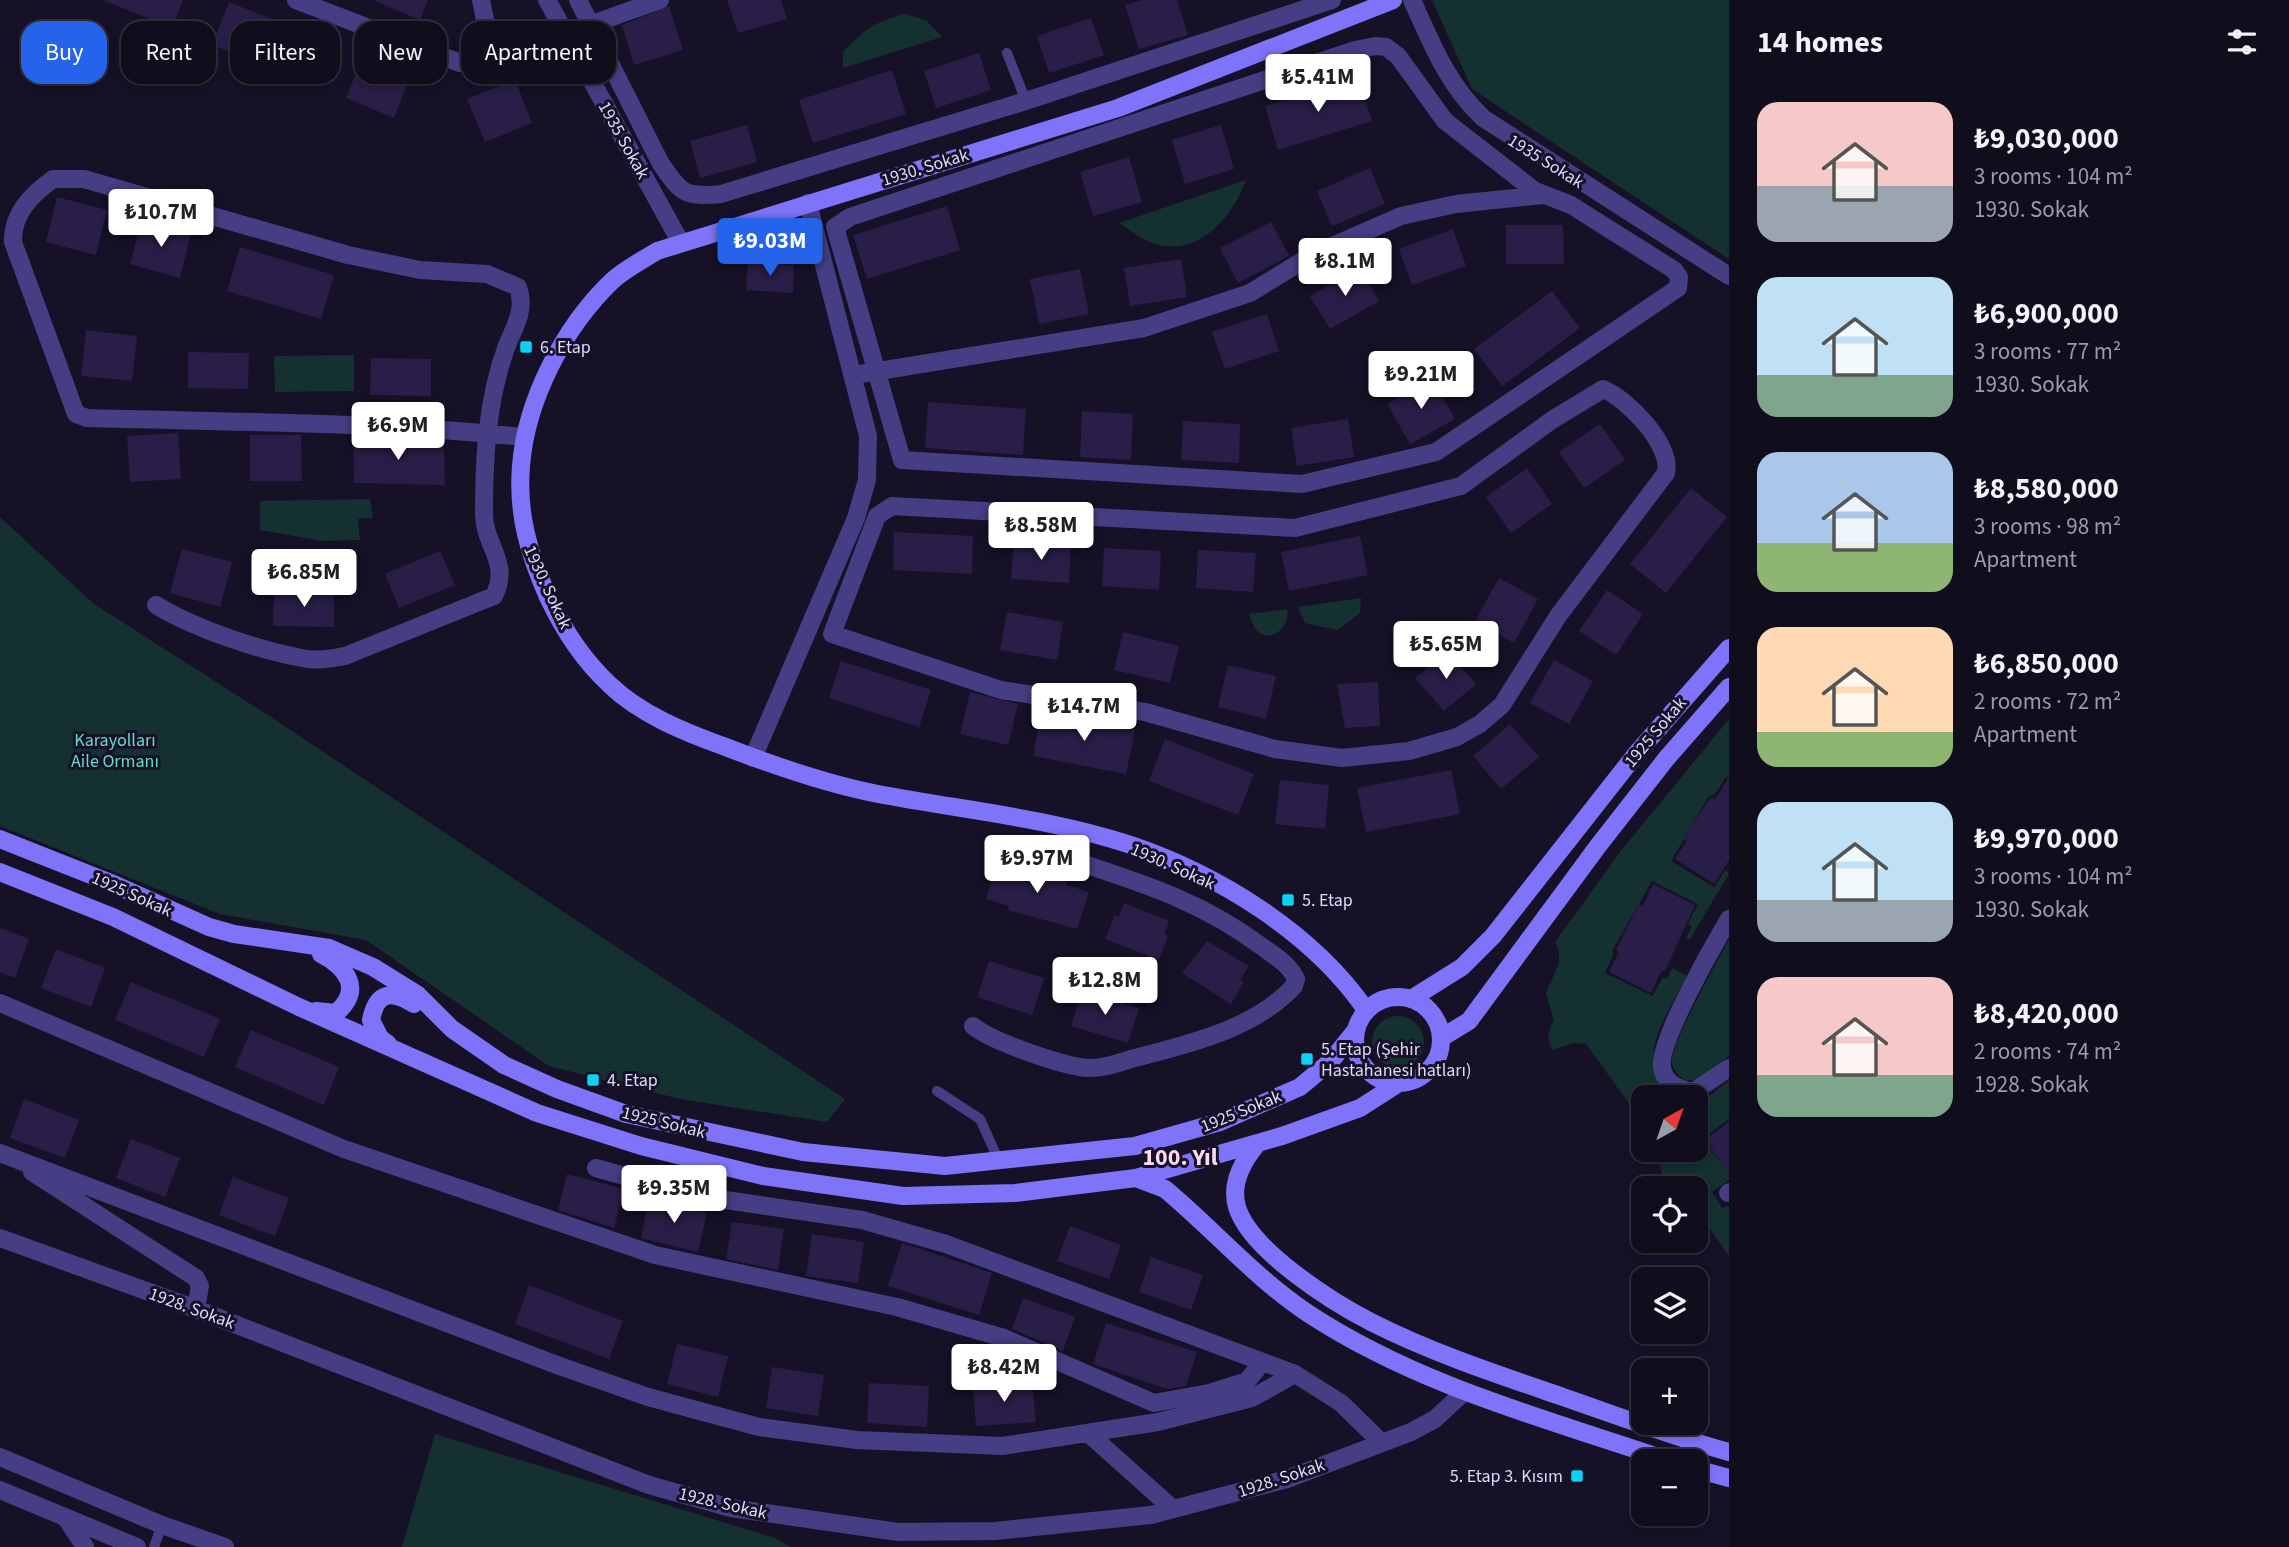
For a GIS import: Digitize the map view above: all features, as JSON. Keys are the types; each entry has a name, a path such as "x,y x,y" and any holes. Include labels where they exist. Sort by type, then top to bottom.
{"main road":[{"name":"1930. Sokak","path":"1366,1010 1329,964 1286,929 1231,892 1170,861 1131,846 1051,824 873,793 753,758 698,737 644,711 611,687 584,656 556,614 535,567 522,528 519,483 523,437 551,367 578,322 613,280 657,251 1118,107 1393,0"},
{"name":"1925 Sokak","path":"1411,999 1462,967 1493,936 1636,754 1729,648"},
{"name":"1925 Sokak","path":"1441,1038 1469,1021 1604,838 1729,687"},
{"name":"1925 Sokak","path":"0,839 111,883 209,927 329,948 373,967 418,995 452,1029 504,1065 626,1114 803,1152 945,1167 1135,1146 1220,1122 1300,1087 1331,1061 1355,1031"},
{"name":"1925 Sokak","path":"0,872 113,917 299,1007 537,1113 641,1146 763,1176 902,1196 1015,1193 1136,1178 1258,1144 1360,1108 1399,1083"},
{"path":"277,941 320,953 335,961 350,979 346,1000 336,1013 299,1007"},
{"path":"403,1055 380,1038 371,1020 373,1011 386,995 394,993 452,1029"},
{"path":"1387,998 1411,999 1432,1014 1441,1038 1440,1052 1424,1074 1399,1083 1374,1076 1364,1068 1357,1056 1355,1031 1366,1010 1387,998"},
{"name":"1925 Sokak","path":"1258,1144 1242,1162 1236,1183 1236,1205 1248,1229 1262,1245 1336,1300 1380,1326 1489,1371 1729,1452"},
{"path":"1136,1178 1165,1189 1307,1312 1396,1363 1464,1393 1634,1449"},
{"path":"1708,1472 1729,1478"}],"street":[{"path":"296,0 448,61 461,62"},
{"path":"481,0 485,21"},
{"name":"1935 Sokak","path":"547,0 558,21"},
{"path":"578,0 589,21"},
{"path":"605,21 660,0"},
{"path":"616,74 661,164 678,189 689,195 721,194 1026,102 1332,0"},
{"name":"1935 Sokak","path":"1412,0 1444,73 1461,97 1483,118 1729,276"},
{"path":"1386,47 1398,56 1445,121 1543,195 1572,205 1674,270 1679,277 1678,288 1436,452 1303,484 902,460 876,371 835,227 850,217 1355,50 1386,47"},
{"name":"1935 Sokak","path":"593,84 681,243"},
{"path":"156,605 175,617 244,641 309,659 326,659 345,656 494,596 501,572 484,525 486,433 502,359 523,302 518,287 487,274 408,268 348,255 84,179 53,179 18,214 13,225 16,256 76,414 87,418 383,426 486,433 523,437"},
{"path":"853,374 1144,328 1250,293 1312,256 1401,216 1456,204 1543,195"},
{"path":"753,758 856,517 867,480 868,436 808,203"},
{"path":"810,625 832,634 1002,690 1145,712 1275,749 1342,758 1409,751 1457,737 1480,724 1502,705 1558,616 1666,473 1668,461 1653,433 1615,393 1603,389 1552,420 1461,486 1295,528 892,506 877,516 832,634"},
{"path":"973,1026 987,1037 1061,1061 1089,1068 1102,1067 1208,1037 1258,1013 1294,986 1296,979 1286,964 1226,919 1158,888 1069,859"},
{"path":"1158,888 1170,861"},
{"path":"1729,919 1668,1037 1662,1068 1673,1085 1693,1092 1729,1068"},
{"path":"0,1003 357,1154 655,1255 897,1307 1004,1338 1154,1402 1209,1393 1247,1381 1262,1363"},
{"path":"8,1156 557,1365 648,1396 759,1427 857,1440 1002,1446 1158,1422 1252,1398 1295,1374"},
{"path":"8,1156 196,1278 200,1286 196,1309"},
{"path":"596,1168 692,1195 862,1220 946,1244 1295,1374 1341,1404 1382,1443"},
{"name":"1928. Sokak","path":"0,1238 196,1309 649,1485 731,1508 898,1532 1008,1530 1151,1515 1287,1479 1382,1443 1435,1419 1464,1393"},
{"path":"1088,1433 1173,1509"},
{"path":"0,1457 162,1525 182,1540 225,1547"},
{"path":"0,1490 137,1547"},
{"path":"66,1518 85,1547"}],"lane":[{"path":"1007,53 1026,102"},
{"path":"937,1091 981,1119 999,1161"},
{"path":"154,1547 162,1525"}],"green space":[{"path":"1432,0 1729,0 1729,259 1472,89"},
{"path":"904,14 926,20 942,37 843,68 843,52 857,38 877,24"},
{"path":"1246,180 1222,221 1211,232 1184,245 1152,243 1119,223"},
{"path":"354,355 354,391 275,392 274,356"},
{"path":"370,499 373,518 358,519 360,540 322,541 260,530 260,501"},
{"name":"Karayolları Aile Ormanı","path":"0,517 94,604 271,717 845,1099 827,1122 680,1099 549,1066 366,940 220,914 0,826"},
{"path":"1361,598 1360,613 1337,630 1305,623 1298,607"},
{"path":"1287,609 1283,627 1268,635 1256,630 1249,614"},
{"path":"1729,719 1729,778 1726,777 1715,794 1709,796 1671,861 1714,887 1726,869 1729,874 1690,939 1686,938 1692,926 1688,924 1698,904 1652,881 1612,951 1614,953 1605,973 1653,996 1663,977 1667,979 1672,968 1687,976 1656,1040 1653,1056 1655,1072 1663,1085 1631,1085 1631,1106 1586,1044 1573,1043 1553,1050 1548,1036 1554,1021 1546,993 1559,963 1559,951 1555,942 1620,852"},
{"path":"1729,939 1729,1056 1701,1079 1686,1081 1673,1067 1673,1055 1686,1022"},
{"path":"1398,1016 1417,1023 1424,1042 1417,1061 1398,1068 1379,1061 1372,1042 1379,1023"},
{"path":"1729,1080 1729,1119 1708,1135 1708,1097"},
{"path":"1708,1147 1729,1173 1729,1180 1712,1192 1722,1208 1729,1206 1729,1256 1708,1226 1708,1176 1662,1176 1660,1162 1708,1162"},
{"path":"435,1434 775,1538 791,1547 402,1547"}],"building":[{"path":"103,0 183,0 175,21 155,21"},
{"path":"373,0 428,0 420,20"},
{"path":"727,0 781,0 787,19 738,33"},
{"path":"1143,0 1177,0 1188,35 1139,49 1125,5"},
{"path":"229,2 277,21 230,21 230,52 216,47 216,35"},
{"path":"669,6 683,50 634,65 622,25"},
{"path":"1091,18 1104,55 1049,73 1037,36"},
{"path":"979,53 991,90 936,108 924,71"},
{"path":"892,70 906,114 813,143 799,100"},
{"path":"1358,77 1372,121 1278,150 1265,106"},
{"path":"354,78 354,84 407,84 394,118 346,98"},
{"path":"505,84 517,84 532,123 485,142 467,99"},
{"path":"747,125 757,162 700,178 690,141"},
{"path":"1221,125 1234,169 1185,184 1172,140"},
{"path":"1129,157 1142,202 1093,216 1080,172"},
{"path":"1370,168 1385,204 1332,226 1317,191"},
{"path":"57,197 107,210 96,255 46,242"},
{"path":"947,206 960,250 867,279 853,235"},
{"path":"142,220 191,233 180,278 130,264"},
{"path":"1271,222 1289,256 1238,283 1220,248"},
{"path":"1506,225 1563,225 1564,264 1506,264"},
{"path":"1453,229 1466,266 1412,285 1399,249"},
{"path":"240,247 334,275 321,319 227,291"},
{"path":"1181,259 1187,297 1130,306 1124,268"},
{"path":"748,262 794,265 793,293 746,290"},
{"path":"1360,267 1379,301 1330,329 1310,296"},
{"path":"1080,269 1089,314 1039,324 1030,279"},
{"path":"1552,291 1580,328 1502,386 1474,349"},
{"path":"1267,314 1279,351 1225,369 1212,332"},
{"path":"86,330 137,336 132,381 81,376"},
{"path":"188,352 249,353 248,389 188,388"},
{"path":"371,358 431,359 431,396 370,395"},
{"path":"1432,378 1455,419 1410,444 1387,404"},
{"path":"928,402 1026,409 1023,455 925,448"},
{"path":"1082,411 1133,414 1131,460 1080,457"},
{"path":"1348,419 1354,457 1297,466 1291,428"},
{"path":"1183,421 1240,424 1239,463 1181,460"},
{"path":"1600,424 1625,460 1584,488 1559,452"},
{"path":"178,433 181,479 130,482 127,436"},
{"path":"250,435 301,435 302,481 250,481"},
{"path":"353,437 444,442 445,485 354,483"},
{"path":"1527,468 1552,504 1511,533 1486,497"},
{"path":"1691,488 1727,517 1666,593 1630,564"},
{"path":"894,532 973,536 972,574 893,570"},
{"path":"1360,536 1368,575 1289,591 1281,552"},
{"path":"1014,541 1071,544 1069,583 1011,579"},
{"path":"1104,548 1161,551 1159,590 1102,586"},
{"path":"182,549 232,562 220,607 170,593"},
{"path":"1198,550 1256,553 1253,592 1196,588"},
{"path":"440,551 455,585 399,608 385,574"},
{"path":"1499,578 1538,599 1514,643 1475,621"},
{"path":"274,590 334,591 334,627 273,626"},
{"path":"1607,590 1643,614 1616,655 1579,631"},
{"path":"1007,612 1063,622 1057,660 1000,650"},
{"path":"1123,632 1179,646 1170,683 1114,670"},
{"path":"1447,651 1476,684 1444,711 1415,678"},
{"path":"1554,660 1593,681 1569,724 1530,703"},
{"path":"841,661 931,690 919,727 829,698"},
{"path":"1228,665 1276,676 1266,719 1218,707"},
{"path":"1378,682 1380,726 1345,728 1337,684"},
{"path":"970,692 1018,704 1008,745 960,734"},
{"path":"1041,712 1135,730 1126,774 1033,756"},
{"path":"1510,724 1539,757 1501,789 1473,756"},
{"path":"1165,739 1254,774 1238,815 1149,781"},
{"path":"1451,770 1460,814 1366,832 1357,788"},
{"path":"1729,777 1729,860 1714,884 1675,859 1687,841 1683,839 1711,797 1715,799"},
{"path":"1280,780 1329,785 1325,829 1275,824"},
{"path":"998,861 1019,868 1021,865 1066,880 1066,885 1089,892 1077,929 1008,910 1009,906 986,899"},
{"path":"1653,884 1695,905 1665,971 1662,970 1651,993 1609,972 1619,952 1616,950 1639,904 1643,906"},
{"path":"1124,903 1169,921 1164,934 1168,936 1159,960 1105,939 1115,915 1119,917"},
{"path":"0,928 29,939 15,978 0,972"},
{"path":"1207,941 1249,966 1240,980 1244,982 1231,1004 1182,973"},
{"path":"56,949 105,968 91,1007 41,988"},
{"path":"989,961 1044,978 1032,1015 977,997"},
{"path":"131,982 220,1019 204,1057 115,1020"},
{"path":"1082,991 1139,1008 1128,1043 1071,1026"},
{"path":"251,1030 339,1067 324,1105 235,1067"},
{"path":"24,1099 79,1120 65,1158 10,1138"},
{"path":"1729,1122 1729,1173 1708,1145 1708,1137"},
{"path":"131,1139 180,1158 165,1197 116,1178"},
{"path":"567,1174 624,1189 614,1228 558,1210"},
{"path":"233,1177 289,1198 275,1236 219,1215"},
{"path":"649,1199 707,1213 698,1252 641,1238"},
{"path":"732,1222 784,1229 778,1270 726,1259"},
{"path":"1070,1226 1121,1245 1109,1279 1057,1261"},
{"path":"812,1234 864,1242 858,1283 806,1276"},
{"path":"902,1243 992,1273 979,1315 888,1286"},
{"path":"1151,1257 1203,1275 1191,1310 1139,1292"},
{"path":"529,1285 623,1321 609,1359 515,1324"},
{"path":"1023,1298 1075,1317 1063,1351 1012,1329"},
{"path":"1106,1323 1197,1352 1186,1386 1167,1389 1093,1364"},
{"path":"677,1344 728,1356 718,1397 667,1384"},
{"path":"772,1367 824,1375 818,1416 766,1408"},
{"path":"1032,1381 1036,1422 976,1426 973,1386"},
{"path":"869,1383 929,1386 927,1427 867,1423"}],"place":[{"name":"6. Etap","path":"526,347"},
{"name":"5. Etap","path":"1288,900"},
{"name":"5. Etap (Şehir Hastahanesi hatları)","path":"1307,1059"},
{"name":"4. Etap","path":"593,1080"},
{"name":"5. Etap 3. Kısım","path":"1577,1476"}],"district":[{"name":"100. Yıl","path":"1180,1157"}]}
